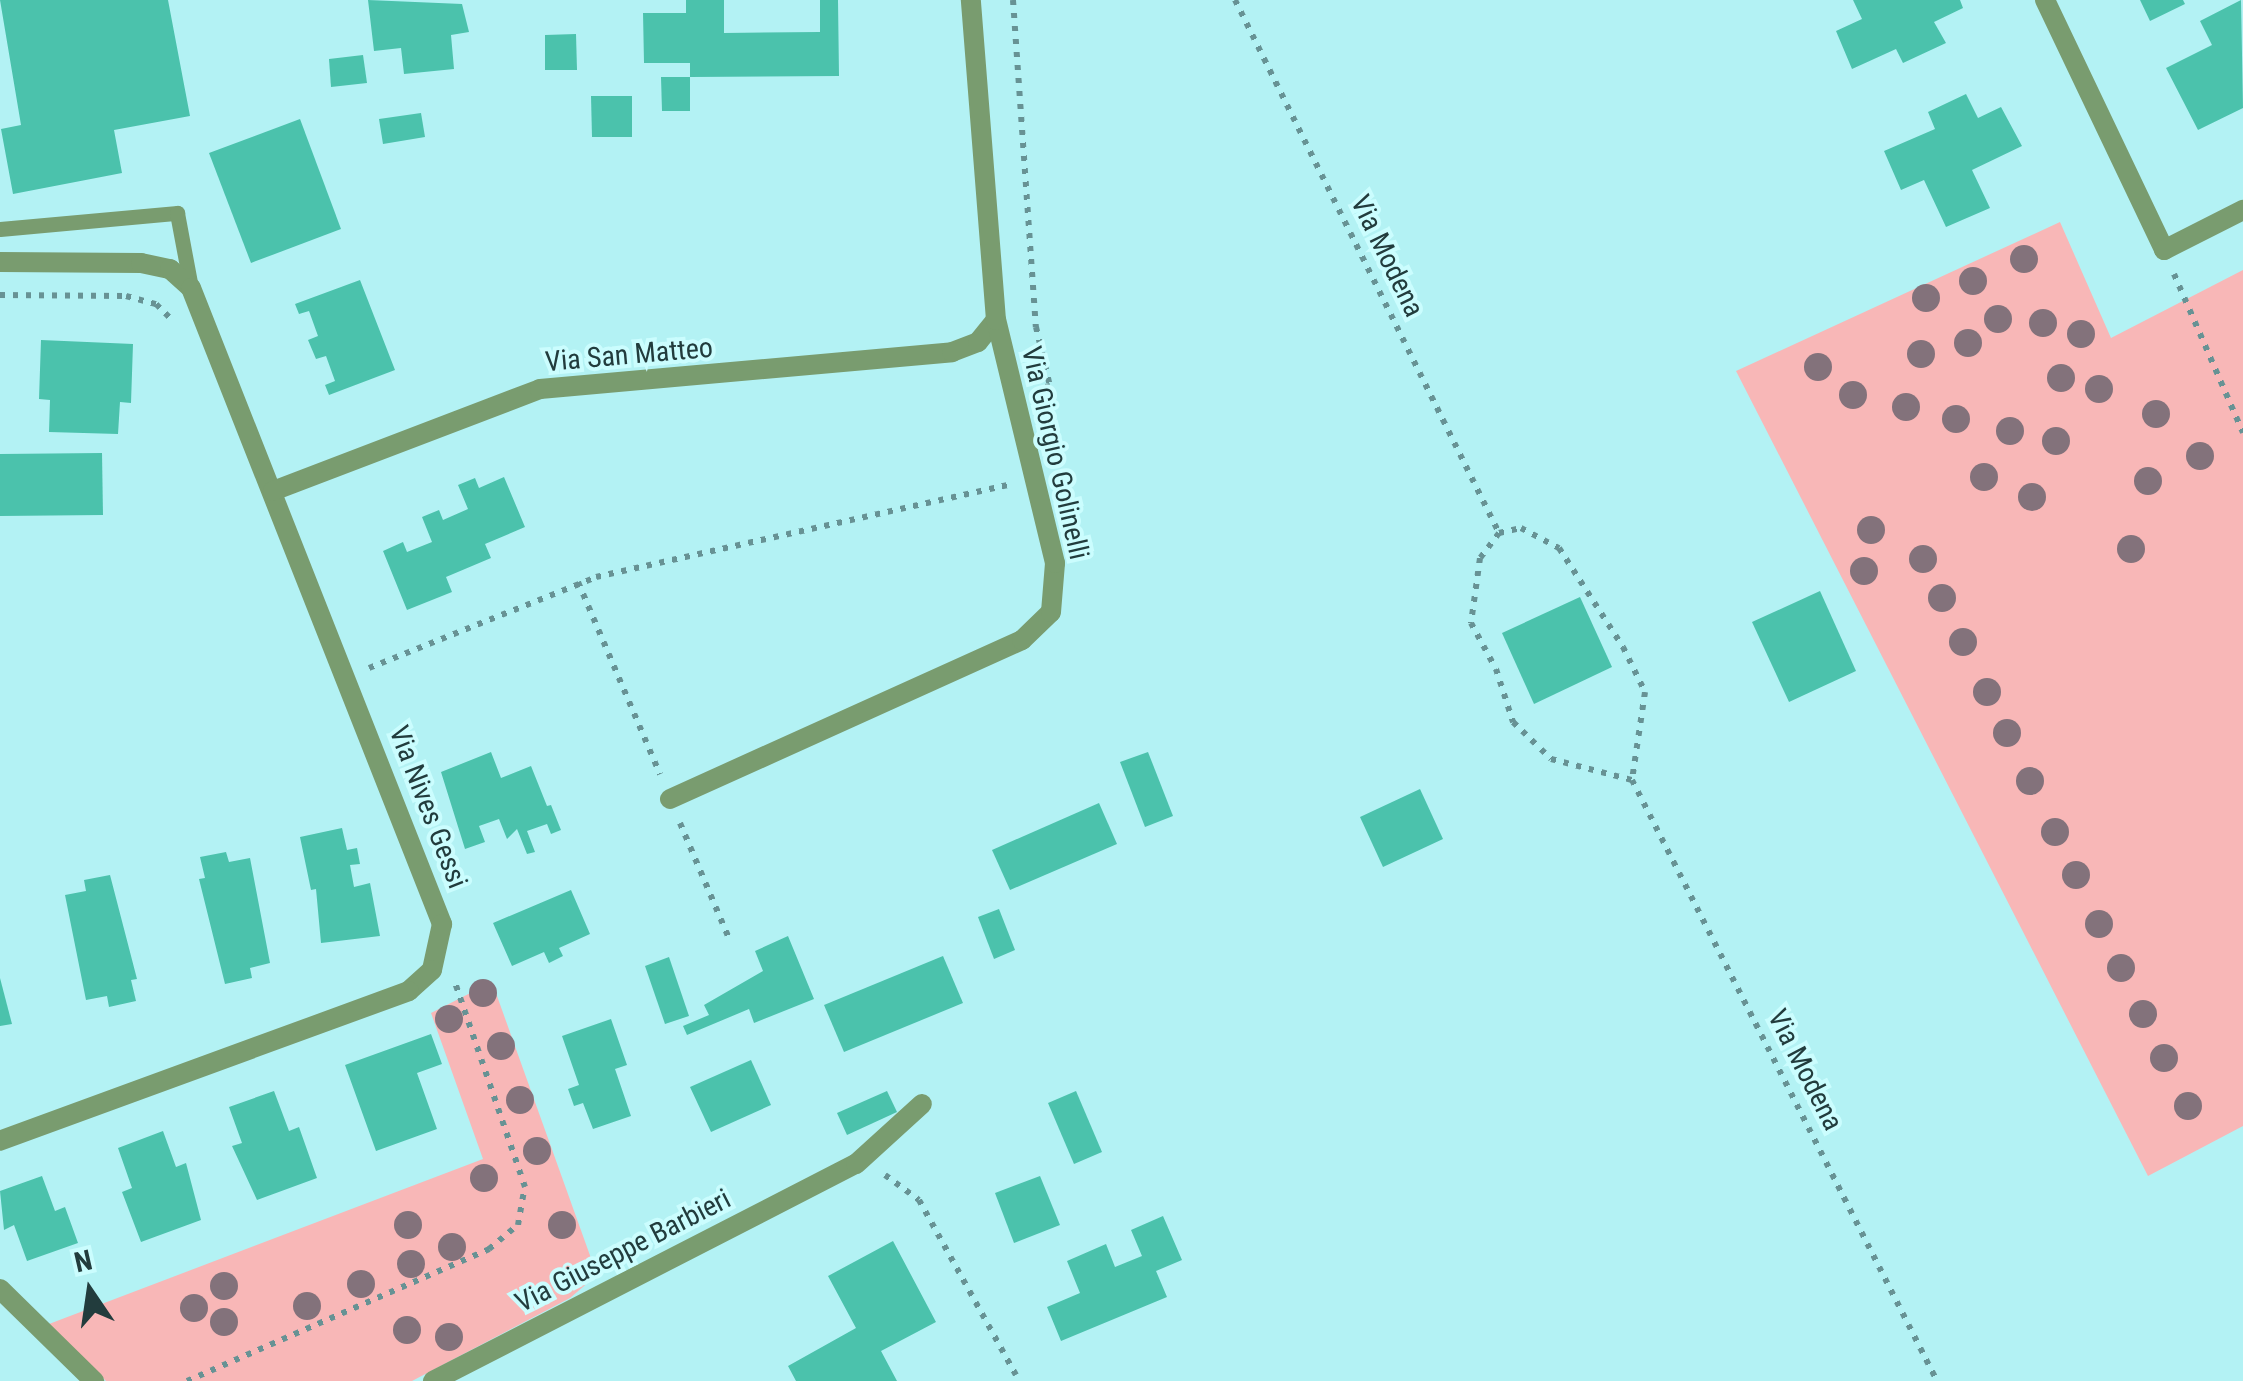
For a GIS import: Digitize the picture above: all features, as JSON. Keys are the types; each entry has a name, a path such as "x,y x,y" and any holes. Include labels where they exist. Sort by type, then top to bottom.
{"street":[{"name":"Via Giorgio Golinelli","path":"670,799 1022,640 1045,624 1055,598 1055,563 996,320 971,0"},
{"path":"2045,0 2164,250 2243,210"},
{"path":"0,262 141,263 170,269 191,288"},
{"name":"Via Nives Gessi","path":"191,288 439,908 442,942"},
{"name":"Via San Matteo","path":"273,491 540,389 952,352 978,342 996,320"},
{"path":"0,1141 409,991 432,970 442,942"},
{"name":"Via Giuseppe Barbieri","path":"432,1381 839,1174 875,1150 922,1104"},
{"path":"0,1289 94,1381"}],"lane":[{"name":"Via Nives Gessi","path":"0,228 176,213 191,288"}],"path":[{"path":"1013,0 1036,327 1050,386 1014,394"},
{"name":"Via Modena","path":"1234,0 1499,532"},
{"path":"2164,250 2243,433"},
{"path":"0,296 141,298 167,313 176,328"},
{"path":"348,677 578,582 1011,484 1006,468"},
{"path":"1521,528 1558,548 1623,647 1645,692 1632,780 1551,759 1513,722 1496,669 1471,623 1480,558 1499,532 1521,528"},
{"path":"578,582 728,936"},
{"name":"Via Modena","path":"1632,780 1937,1381"},
{"path":"187,1381 489,1250 518,1225 525,1187 442,942"},
{"path":"839,1174 891,1177 919,1200 1016,1375"}],"shaded area":[{"path":"2060,222 2111,338 2243,270 2243,1126 2148,1176 1736,371"},
{"path":"492,982 597,1275 570,1298 412,1381 106,1381 49,1324 483,1159 431,1013"}],"building":[{"path":"0,0 168,0 190,116 114,130 122,173 13,194 1,129 21,125"},
{"path":"368,0 462,4 469,32 451,35 454,69 404,74 401,48 374,51"},
{"path":"686,0 724,0 724,33 820,32 820,0 838,0 839,76 690,77 690,63 644,63 643,13 686,13"},
{"path":"1853,0 1960,0 1963,8 1934,22 1946,43 1903,63 1896,49 1852,69 1836,31 1862,19"},
{"path":"2140,0 2183,0 2185,4 2150,21"},
{"path":"2241,0 2243,108 2198,130 2166,68 2212,45 2200,21"},
{"path":"576,34 577,70 545,70 545,35"},
{"path":"363,55 367,83 331,87 329,59"},
{"path":"661,77 690,77 690,111 662,111"},
{"path":"1966,94 1978,118 2001,107 2022,146 1972,170 1990,208 1946,227 1924,180 1901,190 1884,151 1935,129 1928,112"},
{"path":"591,96 632,96 632,137 592,137"},
{"path":"421,113 425,137 383,144 379,119"},
{"path":"300,119 341,229 251,263 209,153"},
{"path":"360,280 395,370 329,395 325,385 335,381 326,356 316,359 308,340 318,336 309,311 299,314 295,304"},
{"path":"41,340 133,344 131,403 120,402 118,434 49,432 50,400 39,399"},
{"path":"102,453 103,515 0,516 0,454"},
{"path":"504,477 525,527 485,544 491,558 446,577 452,592 407,610 383,551 403,542 407,552 432,542 422,517 439,510 443,520 468,509 458,485 475,478 479,488"},
{"path":"1820,591 1856,671 1789,702 1752,622"},
{"path":"1580,597 1612,667 1534,704 1502,633"},
{"path":"491,752 501,778 531,766 547,806 551,805 561,830 551,834 547,824 527,831 535,852 527,854 517,829 507,839 499,819 479,826 485,842 465,849 441,772"},
{"path":"1148,752 1173,816 1145,827 1120,762"},
{"path":"1420,789 1443,839 1383,867 1360,817"},
{"path":"1099,803 1117,844 1010,890 992,850"},
{"path":"342,828 347,850 357,848 360,864 350,865 354,887 370,883 380,936 321,943 316,889 311,890 300,837"},
{"path":"226,852 229,862 250,858 270,963 250,968 252,978 225,984 199,879 205,878 200,857"},
{"path":"110,875 137,979 131,980 136,1001 109,1007 107,996 86,1000 65,895 86,891 84,880"},
{"path":"571,890 590,934 559,948 563,956 549,963 544,952 512,966 493,923"},
{"path":"999,909 1015,950 994,959 978,917"},
{"path":"788,936 814,999 754,1023 749,1009 687,1035 683,1026 709,1015 704,1005 763,971 755,951"},
{"path":"943,956 963,1003 844,1052 824,1005"},
{"path":"669,957 689,1016 665,1024 645,966"},
{"path":"0,978 12,1024 0,1026"},
{"path":"611,1019 627,1065 615,1069 631,1116 593,1129 583,1103 574,1106 568,1089 579,1085 562,1036"},
{"path":"431,1034 442,1064 417,1073 437,1129 376,1151 345,1065"},
{"path":"751,1060 771,1105 711,1132 690,1087"},
{"path":"274,1091 289,1131 299,1127 317,1178 257,1200 232,1146 242,1143 229,1107"},
{"path":"887,1091 897,1112 847,1135 837,1113"},
{"path":"1076,1091 1102,1152 1074,1164 1048,1103"},
{"path":"163,1131 176,1167 186,1163 201,1220 141,1242 122,1192 132,1188 118,1148"},
{"path":"42,1176 55,1211 65,1207 78,1243 27,1261 14,1225 4,1230 0,1191"},
{"path":"1040,1176 1060,1225 1014,1243 995,1193"},
{"path":"1163,1216 1182,1260 1156,1271 1167,1297 1061,1341 1047,1307 1080,1293 1067,1261 1106,1244 1115,1267 1142,1256 1131,1230"},
{"path":"893,1241 936,1322 881,1351 897,1381 796,1381 788,1366 856,1328 828,1276"}]}
